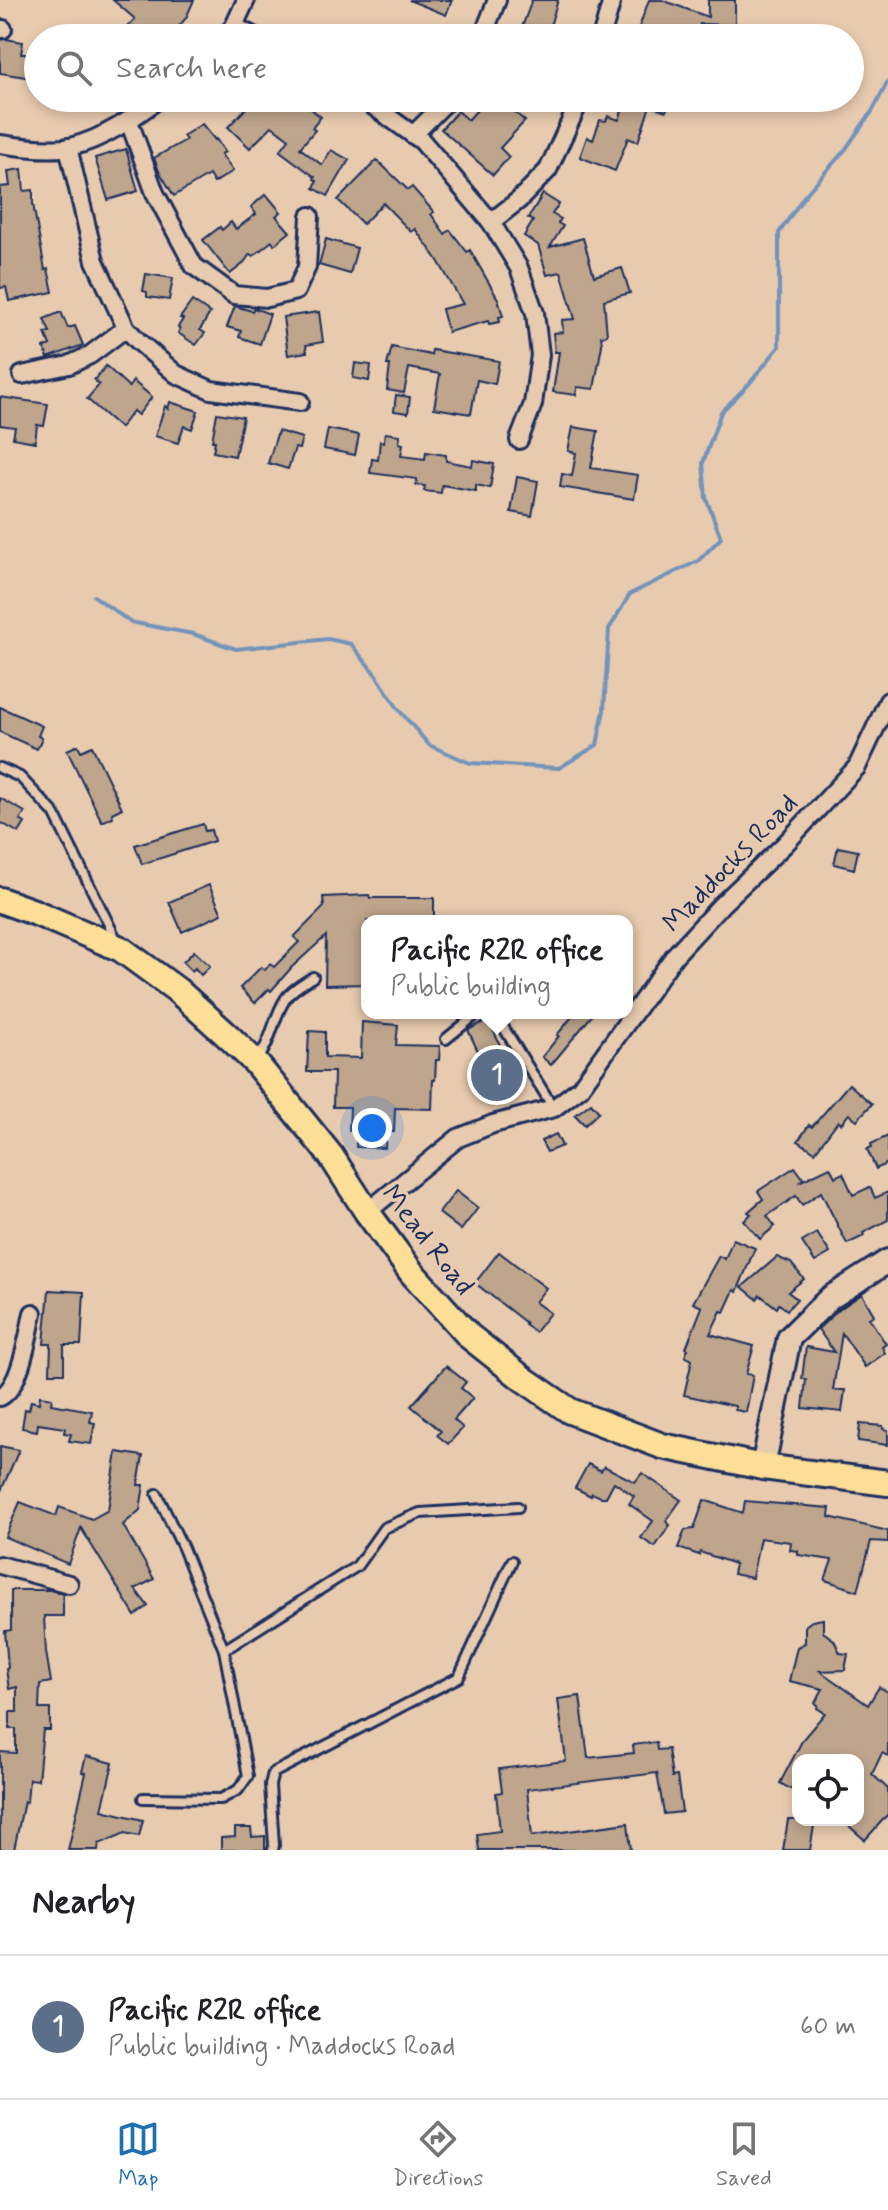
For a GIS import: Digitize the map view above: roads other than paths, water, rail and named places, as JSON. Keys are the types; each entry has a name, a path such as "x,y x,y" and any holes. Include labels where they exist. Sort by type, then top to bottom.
{"main road":[{"name":"Mead Road","path":"0,900 121,949 177,990 255,1062 331,1156 412,1273 469,1336 570,1411 662,1446 763,1467 888,1483"},
{"path":"763,1467 789,1338 830,1298 888,1261"}],"street":[{"path":"233,24 246,0"},
{"path":"488,24 497,0"},
{"path":"605,24 611,4"},
{"path":"0,144 68,147 103,135 141,112"},
{"path":"381,112 422,141 491,222 519,268 535,313 540,355 533,404 519,440"},
{"path":"413,135 436,112"},
{"path":"491,222 519,200 548,170 575,112"},
{"path":"129,121 155,193 194,266 234,295 267,298 296,291 307,267 310,216"},
{"path":"68,147 95,261 126,328 176,374 211,390 300,402"},
{"path":"22,375 69,365 90,355 126,328"},
{"name":"Maddocks Road","path":"633,1014 675,955 857,767 888,701"},
{"name":"Maddocks Road","path":"367,1212 458,1138 493,1124 554,1108 580,1088 629,1019"},
{"path":"0,1397 7,1394 21,1366 33,1313"},
{"path":"0,1565 69,1584"}],"lane":[{"path":"0,768 20,777 54,813 121,949"},
{"path":"255,1062 265,1050 288,995 313,977"},
{"path":"446,1039 471,1019"},
{"path":"496,1019 554,1108"},
{"path":"143,1798 221,1799 238,1790 248,1776 224,1650 183,1548 157,1494"},
{"path":"224,1650 357,1566 384,1528 420,1513 518,1507"},
{"path":"273,1850 270,1785 273,1773 459,1677 512,1561"}],"waterway":[{"path":"94,596 130,622 193,634 236,649 328,639 351,644 429,745 470,763 559,768 597,745 604,710 609,629 630,594 698,561 721,538 706,498 703,463 721,412 779,347 779,233 805,195 845,150 873,110 888,81"}],"place":[{"name":"Pacific R2R office","path":"497,1075"}]}
